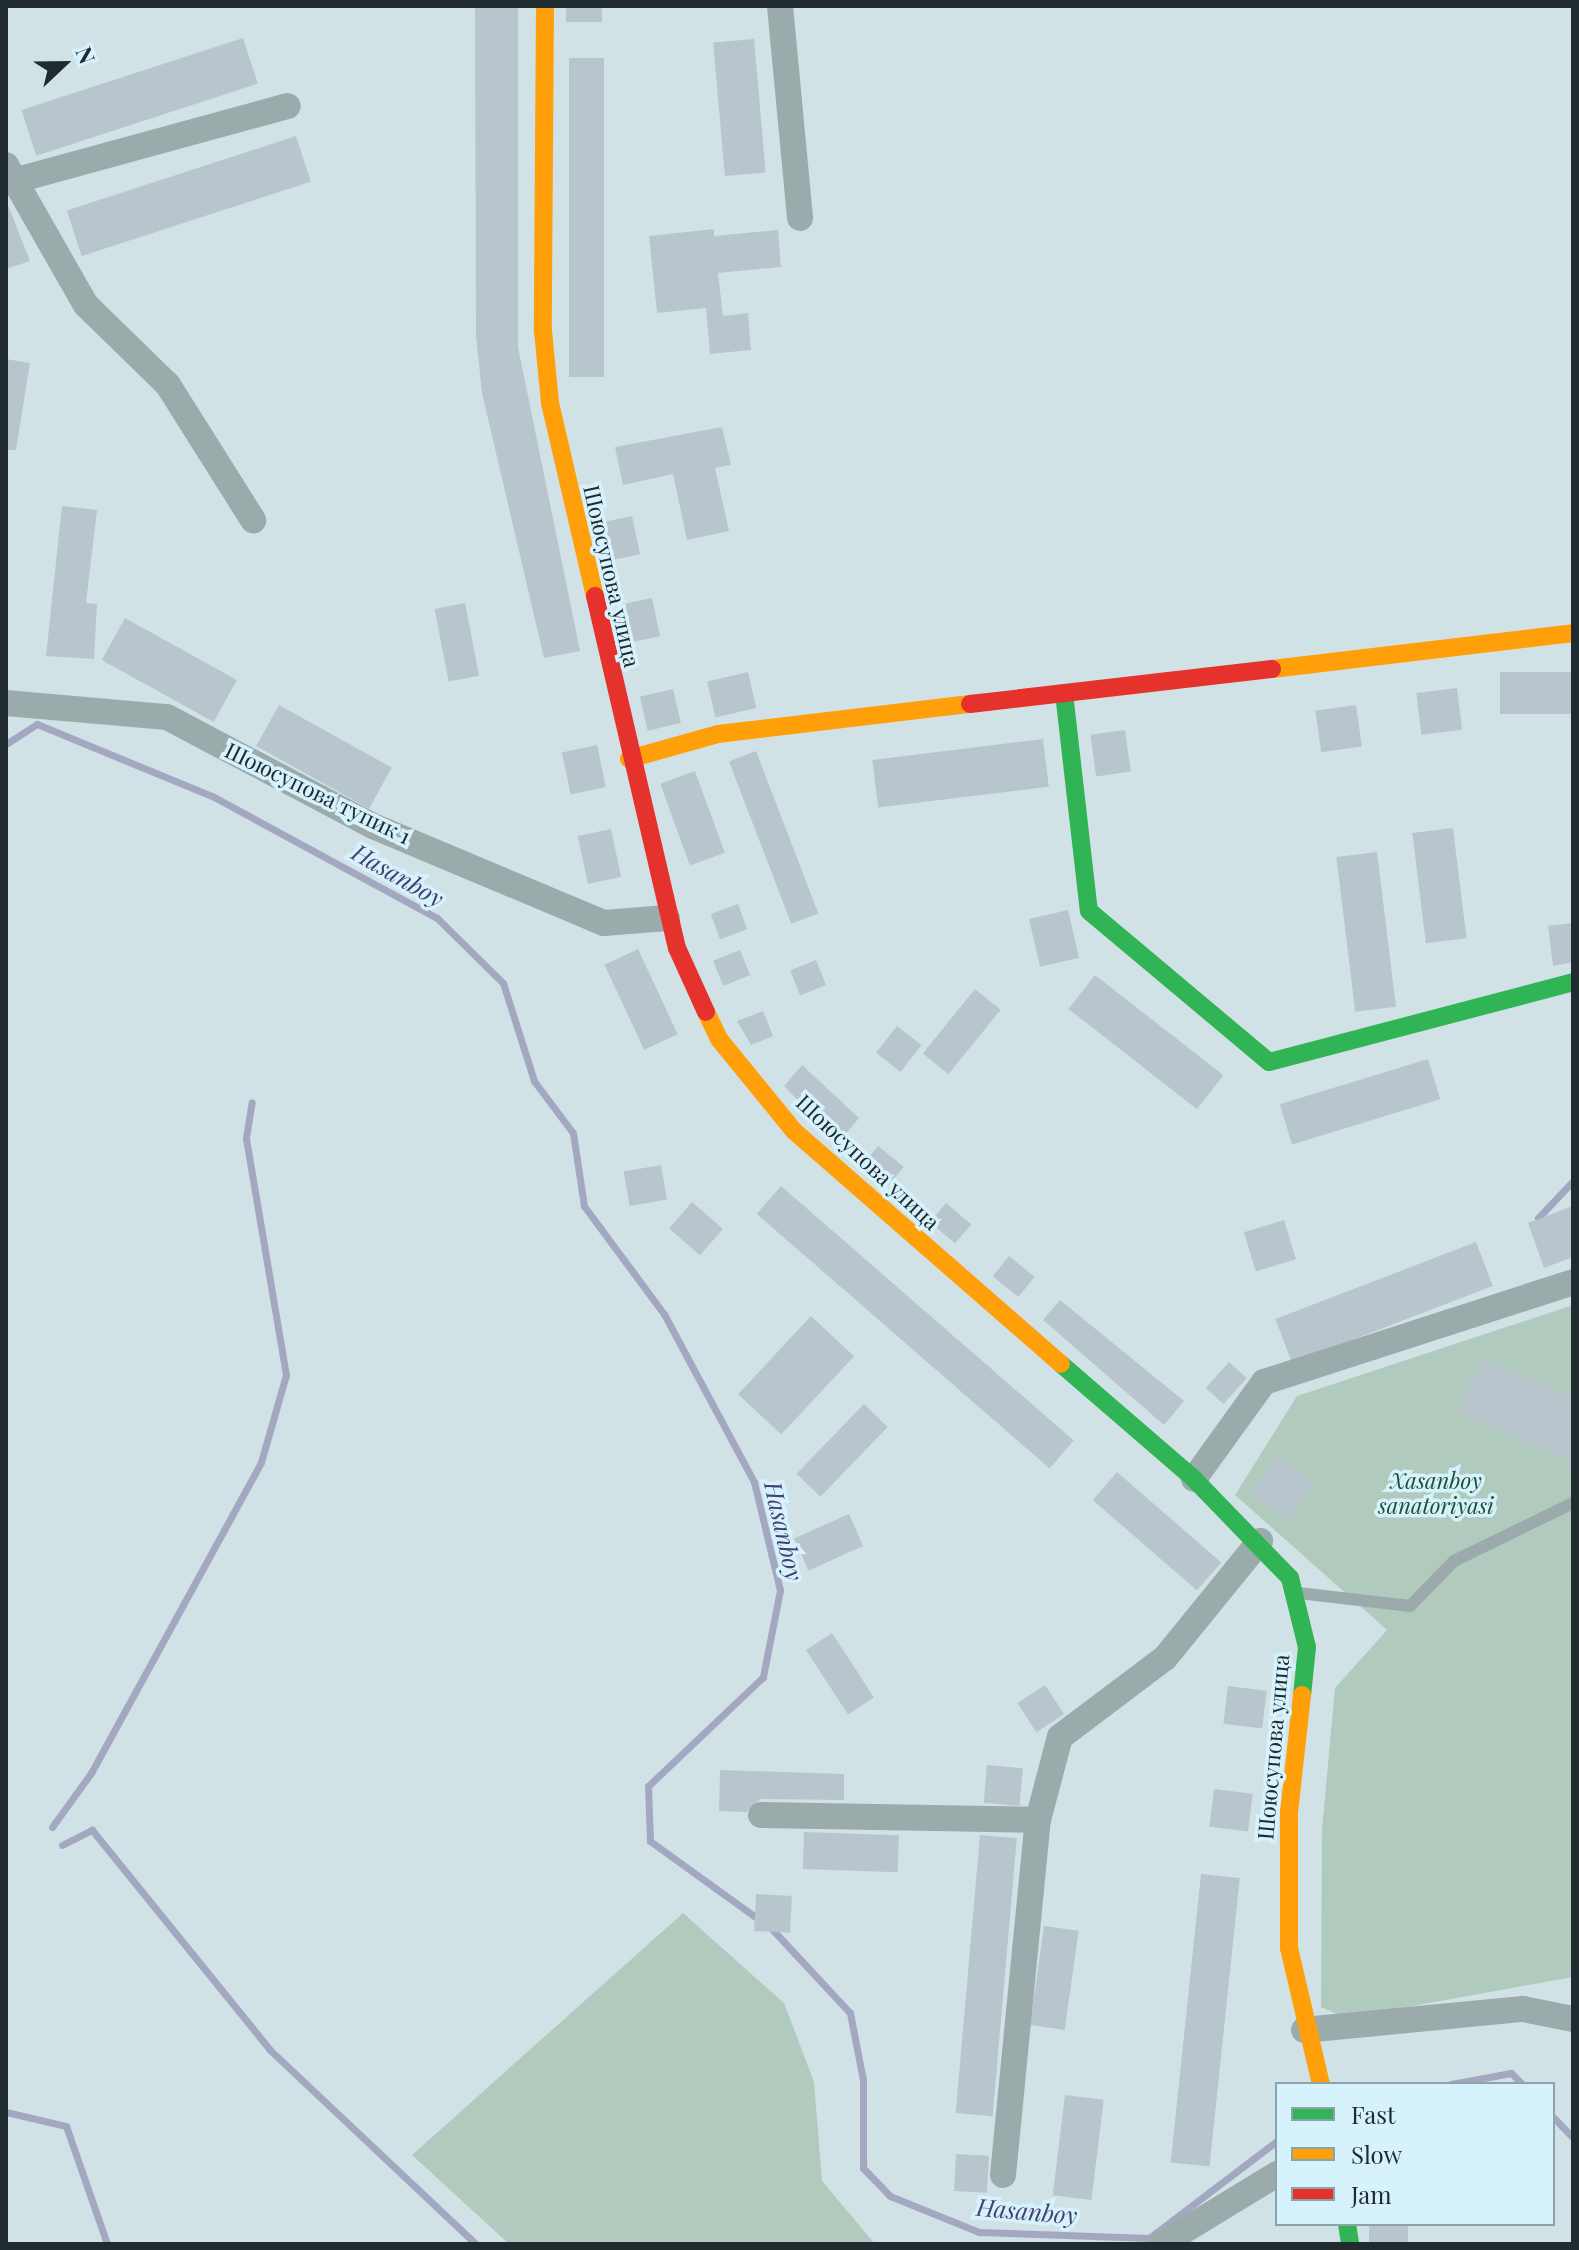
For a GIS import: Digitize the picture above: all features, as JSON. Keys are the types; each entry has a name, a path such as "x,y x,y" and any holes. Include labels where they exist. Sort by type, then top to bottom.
{"street":[{"name":"Шоюсупова улица","path":"545,6 546,366 629,759 667,918 719,1039 794,1131 1194,1479 1260,1541 1299,1593 1306,1666 1289,1812 1287,1921 1304,2030 1320,2082"},
{"path":"780,6 800,218"},
{"path":"253,520 168,385 86,305 9,176 288,106"},
{"path":"629,759 718,734 1573,633"},
{"path":"1064,693 1089,911 1269,1062 1573,982"},
{"name":"Шоюсупова тупик 1","path":"6,703 167,717 373,826 604,923 667,918"},
{"path":"1194,1479 1264,1382 1573,1282"},
{"path":"1003,2175 1038,1820 1060,1737 1165,1658 1260,1541"},
{"path":"761,1815 1038,1820"},
{"path":"1304,2030 1523,2009 1573,2019"},
{"path":"1162,2244 1275,2175"}],"lane":[{"path":"1299,1593 1410,1606 1454,1561 1573,1503"}],"green space":[{"name":"Xasanboy sanatoriyasi","path":"1573,1305 1573,1977 1346,2018 1321,2007 1322,1830 1335,1688 1387,1630 1235,1495 1297,1396"},
{"path":"683,1913 784,2003 814,2082 822,2181 875,2244 509,2244 412,2155"}],"building":[{"path":"475,6 518,6 518,347 580,651 544,658 482,393 476,336"},
{"path":"566,6 602,6 602,22 566,22"},
{"path":"243,38 258,84 36,156 21,110"},
{"path":"754,39 766,172 725,176 713,43"},
{"path":"569,58 604,58 604,377 569,377"},
{"path":"296,136 311,182 82,256 67,210"},
{"path":"6,200 30,261 6,269"},
{"path":"714,229 714,236 778,230 781,267 718,273 723,316 748,313 751,350 710,354 706,308 657,313 649,236"},
{"path":"6,359 30,363 16,450 6,450"},
{"path":"722,427 731,465 715,468 729,531 687,540 673,474 623,485 615,447"},
{"path":"62,506 97,510 86,603 97,604 94,659 46,656"},
{"path":"632,516 640,554 608,561 600,523"},
{"path":"652,598 660,636 627,643 619,605"},
{"path":"465,603 479,676 449,682 435,609"},
{"path":"125,618 237,680 214,722 102,660"},
{"path":"748,672 756,708 715,717 707,681"},
{"path":"1500,672 1573,672 1573,714 1500,714"},
{"path":"1457,688 1462,730 1421,735 1416,693"},
{"path":"673,689 681,723 648,731 640,697"},
{"path":"279,705 392,768 369,809 256,746"},
{"path":"1356,705 1362,747 1321,752 1315,711"},
{"path":"1125,730 1131,772 1096,776 1090,735"},
{"path":"1043,739 1049,787 878,808 872,760"},
{"path":"597,745 606,787 571,795 562,752"},
{"path":"756,751 818,913 791,924 729,761"},
{"path":"695,771 725,853 690,865 660,784"},
{"path":"1453,828 1467,938 1426,943 1412,833"},
{"path":"611,829 621,877 588,884 578,836"},
{"path":"1377,852 1396,1007 1355,1012 1336,857"},
{"path":"738,904 747,929 720,939 711,914"},
{"path":"1068,910 1079,958 1040,967 1029,919"},
{"path":"1573,923 1573,962 1553,966 1548,926"},
{"path":"638,949 678,1034 644,1050 604,965"},
{"path":"740,950 750,975 723,986 713,961"},
{"path":"816,960 826,985 800,996 790,970"},
{"path":"1095,975 1223,1075 1197,1109 1069,1009"},
{"path":"975,989 1001,1010 948,1074 923,1054"},
{"path":"763,1011 773,1036 751,1045 737,1021"},
{"path":"897,1026 921,1045 900,1072 876,1053"},
{"path":"1428,1059 1440,1099 1292,1144 1280,1104"},
{"path":"802,1065 859,1118 839,1142 784,1086"},
{"path":"878,1146 904,1167 889,1185 864,1164"},
{"path":"661,1165 667,1199 630,1206 624,1172"},
{"path":"781,1186 1074,1441 1050,1468 757,1214"},
{"path":"692,1202 723,1229 700,1255 669,1228"},
{"path":"946,1203 971,1224 955,1243 930,1222"},
{"path":"1573,1206 1573,1257 1544,1268 1528,1223"},
{"path":"1284,1220 1296,1259 1256,1271 1244,1232"},
{"path":"1476,1242 1493,1286 1292,1363 1275,1319"},
{"path":"1009,1256 1035,1277 1018,1297 993,1276"},
{"path":"1060,1300 1184,1401 1164,1425 1043,1320"},
{"path":"811,1316 854,1356 781,1434 738,1394"},
{"path":"1482,1358 1573,1398 1573,1463 1458,1412"},
{"path":"1229,1362 1247,1378 1223,1404 1206,1388"},
{"path":"864,1404 888,1427 820,1497 797,1474"},
{"path":"1279,1456 1316,1484 1287,1521 1251,1494"},
{"path":"1117,1472 1221,1563 1197,1590 1093,1500"},
{"path":"849,1514 863,1546 808,1570 794,1538"},
{"path":"832,1633 874,1698 848,1714 806,1650"},
{"path":"1045,1685 1064,1714 1036,1732 1017,1703"},
{"path":"1228,1686 1267,1691 1262,1728 1223,1724"},
{"path":"987,1765 1023,1768 1020,1806 984,1803"},
{"path":"720,1770 844,1774 844,1800 761,1799 746,1812 719,1811"},
{"path":"1214,1789 1253,1794 1248,1831 1209,1827"},
{"path":"804,1832 899,1835 898,1872 803,1869"},
{"path":"980,1835 1017,1838 993,2116 956,2113"},
{"path":"1201,1874 1240,1878 1209,2166 1171,2162"},
{"path":"756,1894 792,1896 790,1933 754,1931"},
{"path":"1044,1926 1079,1931 1065,2030 1030,2025"},
{"path":"1065,2095 1104,2100 1091,2200 1053,2195"},
{"path":"956,2154 989,2156 987,2193 954,2191"},
{"path":"1369,2226 1408,2226 1408,2244 1369,2244"}],"waterway":[{"name":"Hasanboy","path":"6,744 37,724 214,797 437,918 503,983 534,1081 573,1133 584,1206 664,1314 754,1482 780,1590 763,1677 648,1786 650,1841 761,1921"},
{"path":"52,1827 91,1773 261,1462 286,1375 246,1138 252,1102"},
{"path":"1538,1218 1573,1181"},
{"path":"62,1845 92,1830 270,2050 476,2244"},
{"name":"Hasanboy","path":"771,1928 850,2013 863,2080 863,2168 890,2196 979,2232 1149,2238 1275,2143"},
{"name":"Hasanboy","path":"1462,2082 1511,2073 1520,2082"},
{"path":"6,2112 66,2126 107,2244"},
{"name":"Hasanboy","path":"1555,2119 1573,2138"}],"traffic: fast":[{"path":"1064,693 1089,911 1269,1062 1573,982"},
{"path":"1061,1364 1194,1479 1290,1578 1307,1647 1302,1695"},
{"path":"1347,2226 1350,2244"}],"traffic: slow":[{"path":"545,6 543,331 550,403 595,596"},
{"path":"1272,669 1573,633"},
{"path":"629,759 718,734 970,704"},
{"path":"706,1012 719,1039 794,1131 1061,1364"},
{"path":"1302,1695 1289,1812 1289,1948 1321,2082"}],"traffic: jam":[{"path":"595,596 677,948 706,1012"},
{"path":"970,704 1272,669"}]}
